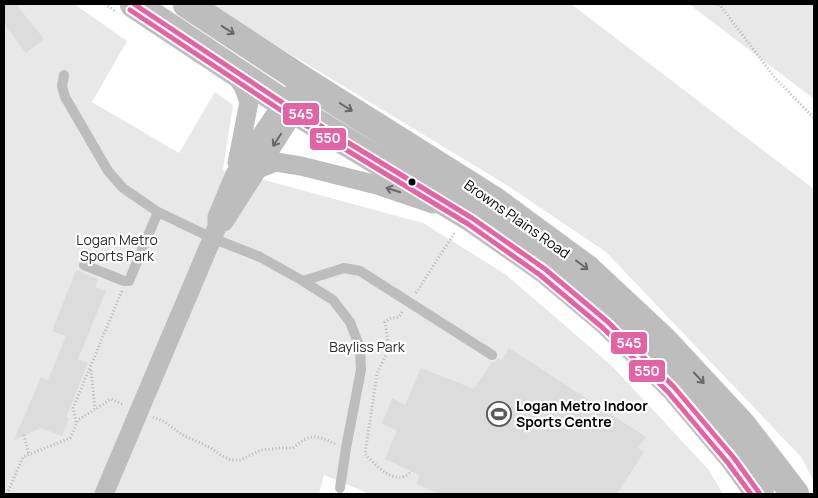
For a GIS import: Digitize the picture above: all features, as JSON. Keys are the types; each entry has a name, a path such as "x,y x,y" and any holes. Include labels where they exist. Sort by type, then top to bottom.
{"main road":[{"name":"Browns Plains Road","path":"187,4 304,81 493,200 588,269 664,341 697,376 742,425 795,494"},
{"name":"Browns Plains Road","path":"127,9 229,67 463,229 545,269 608,322 674,387 734,458 760,494"}],"street":[{"path":"104,494 214,232 217,217 235,174 249,102 243,86 229,67"},
{"path":"214,232 225,220 258,169 304,81"},
{"path":"235,174 289,107"},
{"path":"258,169 276,162 301,166 377,185 463,229"}],"lane":[{"path":"64,74 62,86 65,97 108,171 123,188 158,212 214,232 303,281 333,300 350,322 360,348 361,370 340,488"},
{"path":"84,265 124,281 129,281 158,212"},
{"path":"303,281 344,268 360,271 492,355"}],"path":[{"path":"104,4 127,9"},
{"path":"715,4 720,5 775,78 814,118"},
{"path":"412,471 407,477 393,477 380,469 366,454 376,374 389,348 385,322 391,318 399,317 463,229"},
{"path":"76,423 73,408 126,281"},
{"path":"91,368 95,409"},
{"path":"8,494 23,457 70,438 78,420 111,399 130,407"},
{"path":"148,414 165,422 184,436 211,448 231,460 240,460 261,450 293,448 312,436 325,438 337,444"},
{"path":"24,435 29,454"}],"green space":[{"path":"4,4 74,4 127,41 92,102 179,153 215,92 233,105 223,170 423,223 505,274 612,366 708,469 723,494 370,494 324,475 319,494 4,494"},
{"path":"210,4 571,4 814,189 814,481 801,457 606,252 505,184"},
{"path":"689,4 814,4 814,99"}],"building":[{"path":"4,4 16,4 44,39 26,53 4,24"},
{"path":"76,270 98,279 95,287 106,291 78,359 88,363 66,417 69,418 62,436 41,428 14,440 41,377 48,380 66,336 52,331"},
{"name":"Logan Metro Indoor Sports Centre","path":"509,348 646,437 638,448 644,452 617,494 440,494 416,484 420,475 385,459 397,430 382,424 392,398 405,405 421,368 474,389 492,362 498,358 502,360"}],"transit line":[{"name":"545","path":"134,4 283,103 472,218 545,269 608,322 674,387 734,458 760,494"},
{"name":"550","path":"130,10 279,109 468,224 540,275 603,328 668,392 728,463 751,494"}],"place":[{"name":"Logan Metro Indoor Sports Centre","path":"499,414"}],"park label":[{"name":"Logan Metro Sports Park","path":"117,248"},
{"name":"Bayliss Park","path":"367,347"}]}
